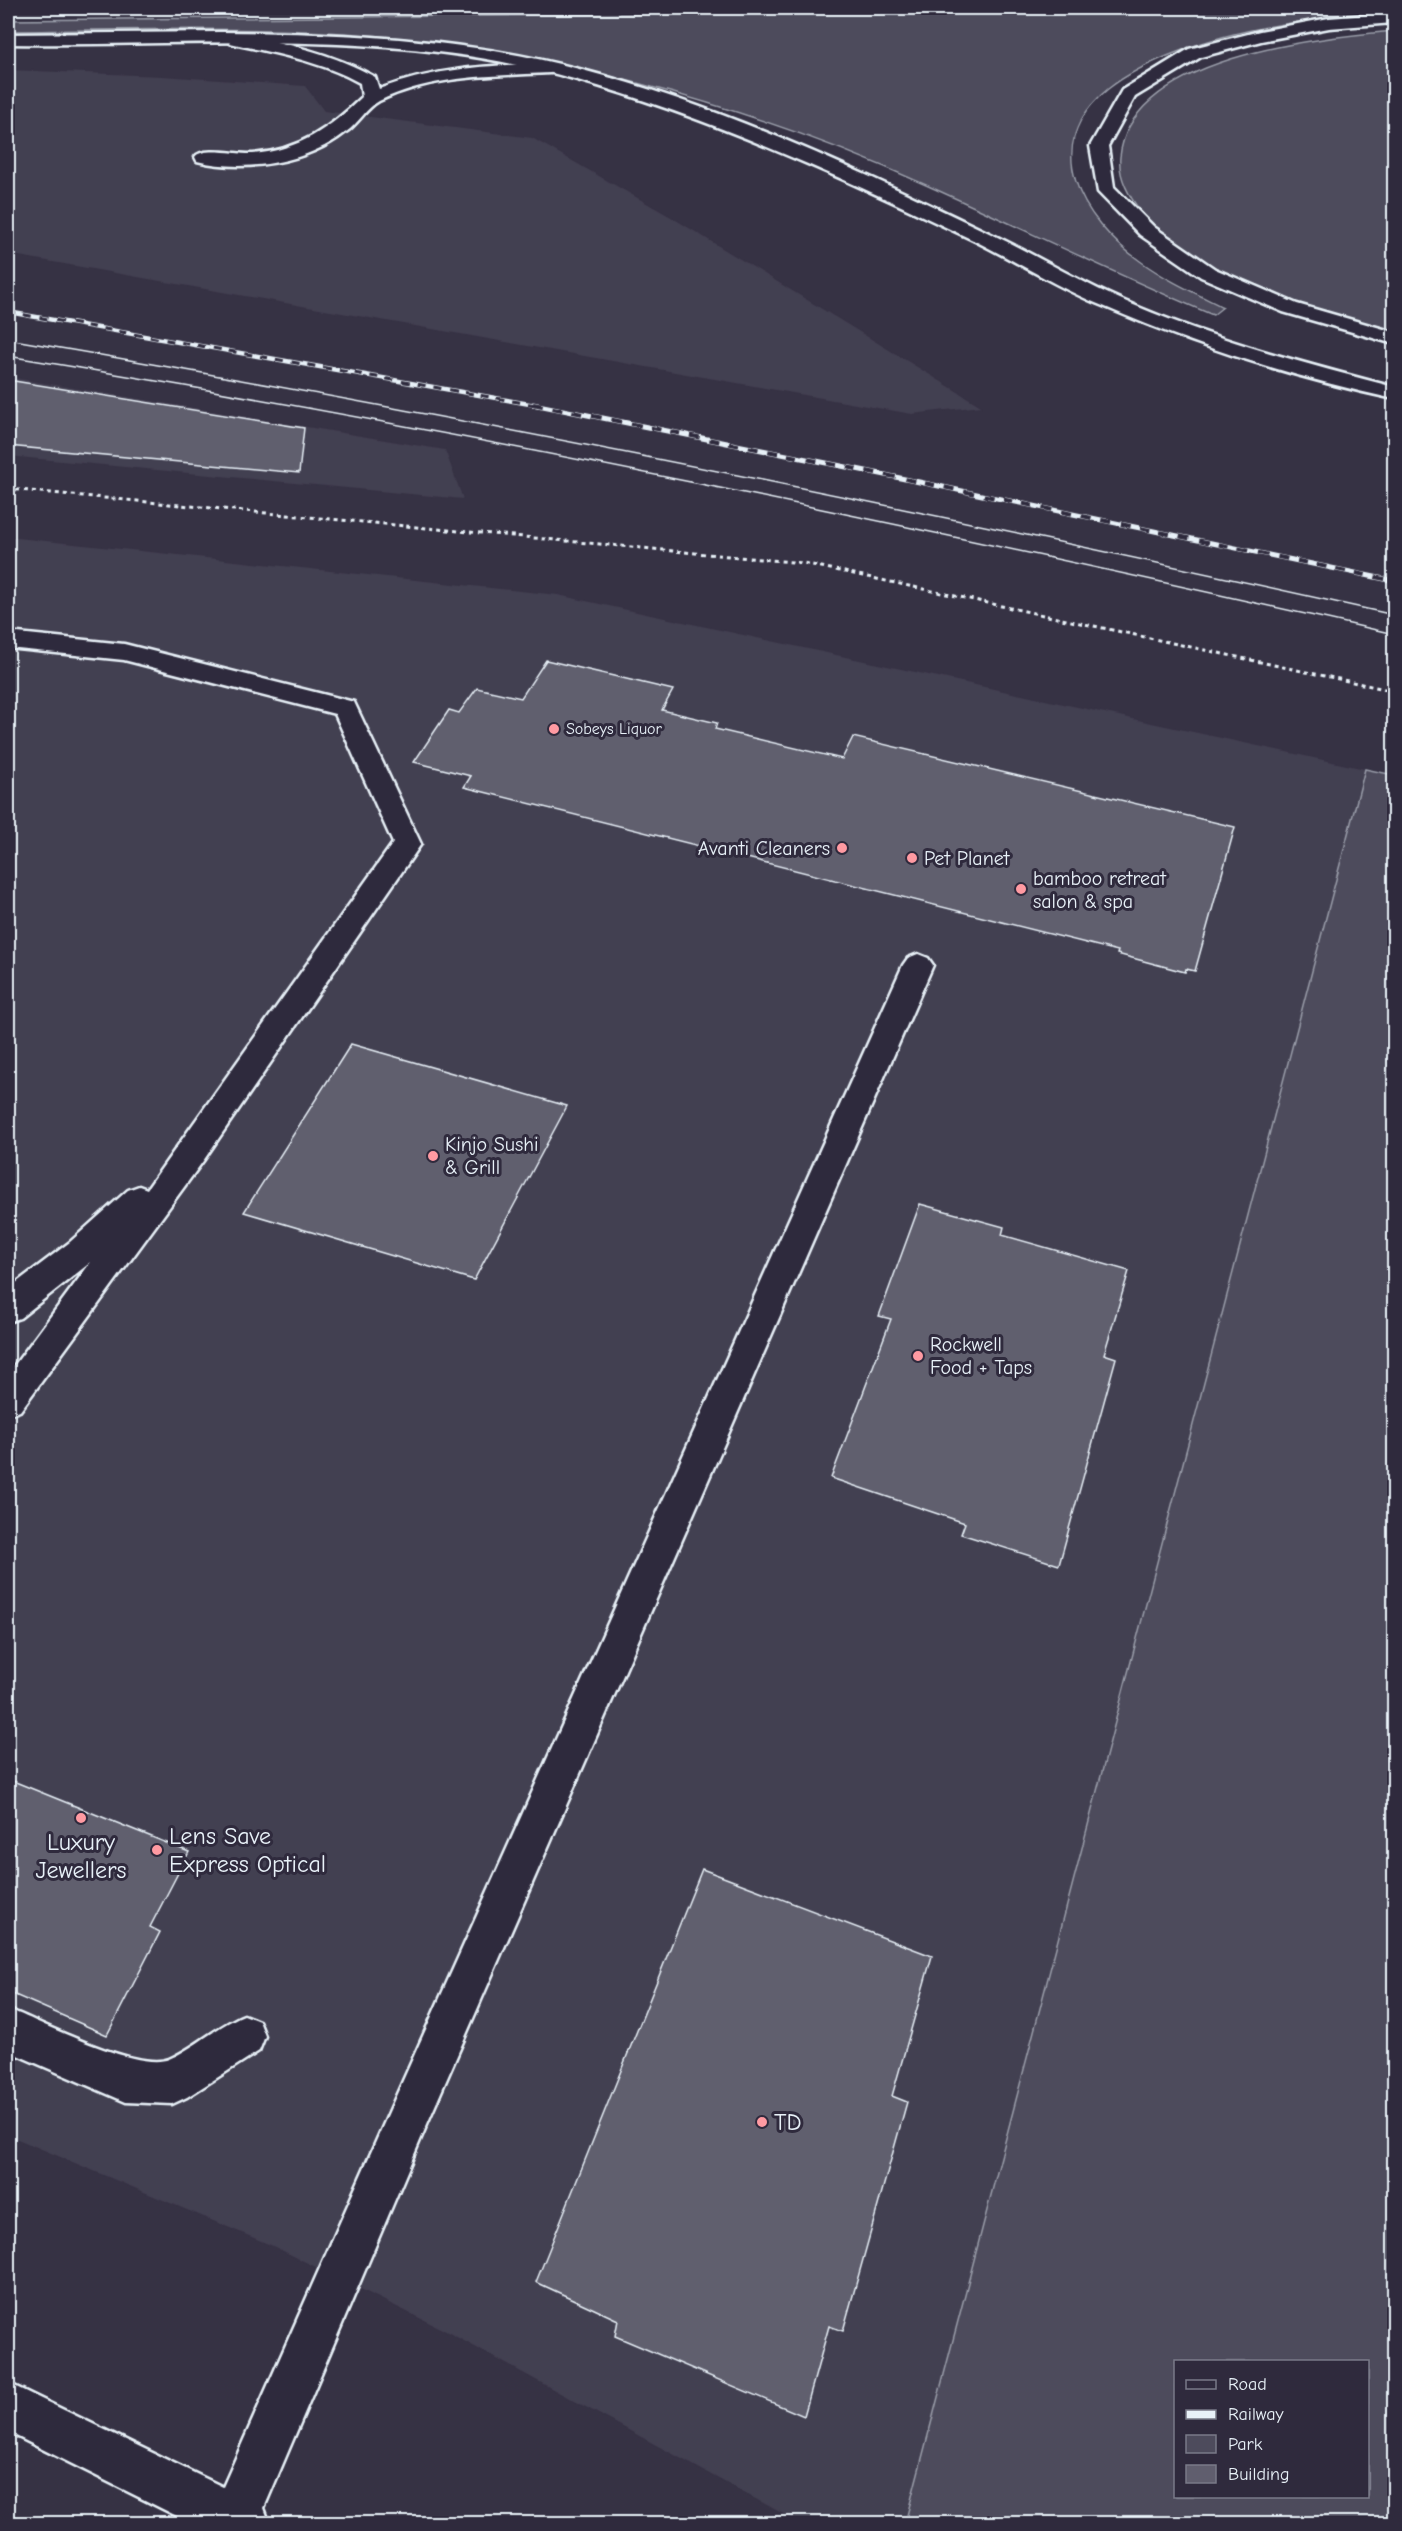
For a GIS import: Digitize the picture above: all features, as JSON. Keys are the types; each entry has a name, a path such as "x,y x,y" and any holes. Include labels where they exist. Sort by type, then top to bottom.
{"main road":[{"path":"1395,18 1329,23 1260,36 1196,53 1128,94 1099,146 1106,188 1147,231 1208,273 1290,308 1395,338"},
{"path":"8,39 315,37 371,41 492,56 550,68 620,87 744,131 982,237 1106,300 1235,349 1311,372 1395,393"},
{"path":"236,39 308,52 345,66 369,81 371,98"},
{"path":"204,157 252,160 296,153 339,129 371,98 416,82 462,72 550,68"},
{"path":"8,640 124,652 345,708 407,844 192,1152 8,1400"},
{"path":"8,2407 241,2520 417,2098 918,965"},
{"path":"8,1308 82,1251 192,1152"},
{"path":"8,2030 126,2080 172,2082 244,2036"}],"path":[{"path":"8,489 802,563 1395,691"}],"shaded area":[{"path":"8,70 162,76 305,86 324,111 532,138 671,217 981,406 912,414 8,254"},
{"path":"8,377 445,450 463,499 8,456"},
{"path":"8,537 558,595 1365,769 905,2523 800,2523 442,2329 273,2246 8,2135"}],"green space":[{"path":"1366,8 1371,14 1250,30 1203,43 1152,63 1133,72 1108,89 1087,111 1075,134 1072,157 1076,181 1085,203 1100,224 1119,244 1150,268 1223,307 1213,315 962,201 821,142 713,105 548,62 433,41 312,31 190,29 8,31 8,20"},
{"path":"1394,31 1394,332 1289,302 1214,270 1166,238 1154,227 1133,200 1125,186 1120,157 1131,123 1156,96 1191,75 1232,59 1276,47 1320,39"},
{"path":"1365,769 1394,775 1394,2523 905,2523"}],"building":[{"path":"8,380 304,428 299,473 8,446"},
{"path":"546,660 673,690 662,710 717,723 715,729 842,759 853,737 1235,827 1195,971 1186,969 1185,972 1117,954 1118,951 464,787 471,776 414,762 449,710 459,713 477,688 521,698"},
{"path":"351,1044 567,1106 474,1280 244,1212"},
{"path":"920,1204 1004,1227 1002,1235 1129,1271 1104,1354 1116,1358 1059,1565 961,1534 965,1523 831,1478 891,1319 879,1316"},
{"path":"8,1779 189,1852 150,1927 160,1932 107,2035 8,1992"},
{"path":"702,1869 932,1956 892,2096 907,2102 843,2331 829,2326 804,2416 615,2336 618,2320 536,2282"}],"tram line":[{"path":"8,339 356,401 703,468 1394,615"},
{"path":"8,356 356,417 703,484 1049,557 1394,634"}],"railway":[{"path":"8,312 541,406"},
{"path":"533,404 1394,581"}],"place":[{"name":"Sobeys Liquor","path":"554,729"},
{"name":"Avanti Cleaners","path":"842,848"},
{"name":"Pet Planet","path":"912,858"},
{"name":"bamboo retreat salon & spa","path":"1021,889"},
{"name":"Kinjo Sushi & Grill","path":"433,1156"},
{"name":"Rockwell Food + Taps","path":"918,1356"},
{"name":"Luxury Jewellers","path":"81,1818"},
{"name":"Lens Save Express Optical","path":"157,1850"},
{"name":"TD","path":"762,2122"}]}
